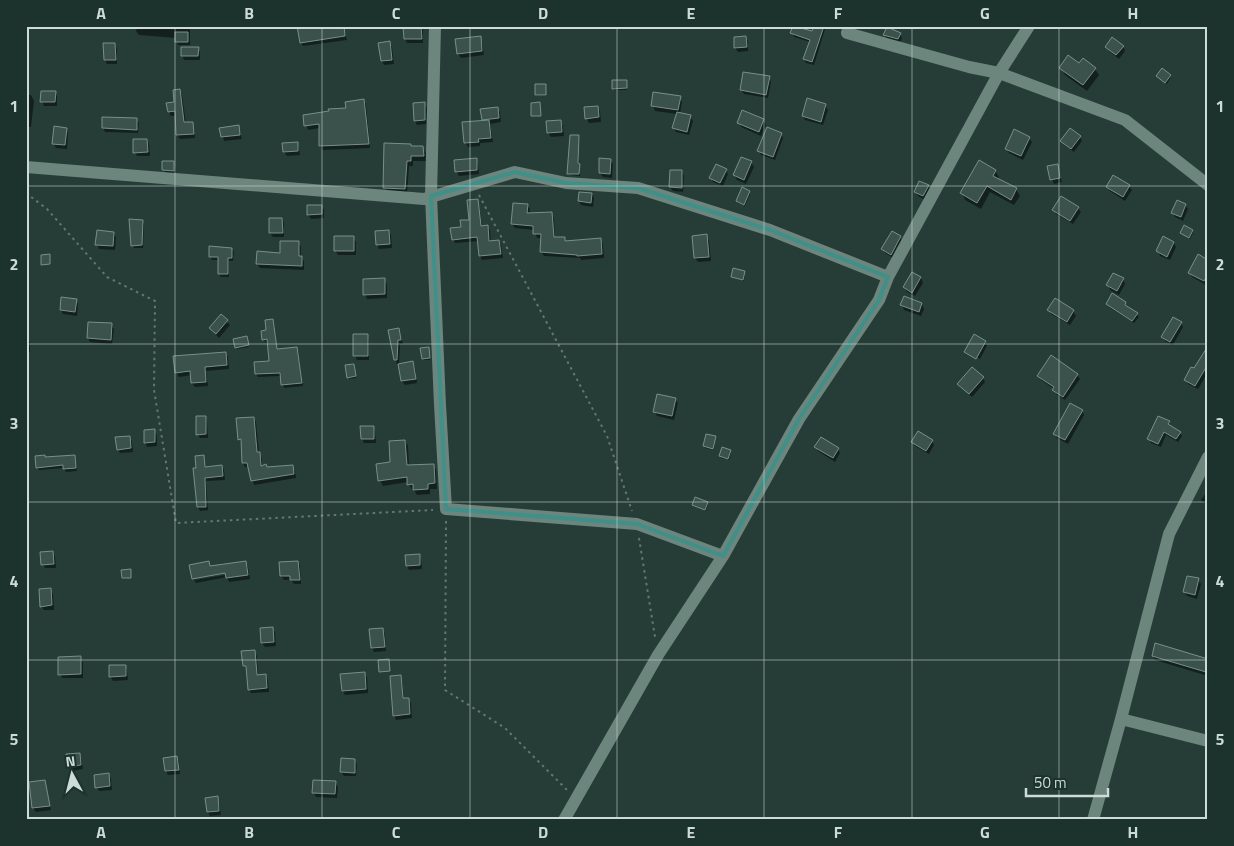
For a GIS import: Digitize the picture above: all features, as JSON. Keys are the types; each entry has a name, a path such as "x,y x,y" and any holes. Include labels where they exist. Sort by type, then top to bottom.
{"street":[{"path":"435,26 431,196 446,509 637,524 723,556"},
{"path":"849,26 847,34 969,68 999,73 1125,120 1208,185"},
{"path":"564,820 658,655 723,556 799,419 879,300 888,278 999,73 1029,26"},
{"path":"26,167 424,199 515,172 566,183 638,188 770,230 888,278"},
{"path":"1093,820 1169,534 1208,457"},
{"path":"1121,719 1208,741"}],"path":[{"path":"473,184 606,436 637,524 658,655"},
{"path":"26,194 47,209 108,277 155,301 154,390 176,523 446,509 445,690 505,728 576,799"}],"highlighted area":[{"path":"515,172 566,183 638,188 770,230 888,277 879,300 799,419 723,556 637,524 446,509 431,196"}],"building":[{"path":"297,26 316,26 316,28 344,26 345,36 300,43"},
{"path":"403,26 421,26 422,39 404,39"},
{"path":"793,26 812,31 814,26 824,26 812,62 803,59 810,40 790,33"},
{"path":"887,27 901,33 898,39 883,35"},
{"path":"175,32 188,32 188,42 175,42"},
{"path":"481,36 482,51 457,54 455,39"},
{"path":"746,36 747,47 734,48 734,37"},
{"path":"1112,37 1124,46 1116,55 1105,47"},
{"path":"390,41 392,60 381,61 378,43"},
{"path":"103,43 115,43 116,60 104,60"},
{"path":"181,47 199,47 198,56 181,56"},
{"path":"1068,55 1079,63 1083,58 1096,68 1083,85 1059,68"},
{"path":"1162,68 1171,75 1165,83 1156,76"},
{"path":"743,72 770,76 766,95 740,90"},
{"path":"612,80 627,80 627,88 612,89"},
{"path":"535,84 546,84 546,95 535,95"},
{"path":"180,89 184,122 193,122 194,134 176,135 175,111 168,112 166,103 174,102 173,90"},
{"path":"41,91 56,91 55,102 40,102"},
{"path":"653,92 681,96 678,110 651,106"},
{"path":"807,98 826,104 821,122 802,116"},
{"path":"364,99 369,144 319,146 319,124 304,126 303,115 329,111 328,109 346,108 345,102"},
{"path":"425,102 425,120 414,121 413,103"},
{"path":"540,102 541,116 531,116 531,103"},
{"path":"598,106 599,117 585,119 584,107"},
{"path":"498,107 499,118 482,120 480,109"},
{"path":"742,110 764,119 759,132 737,123"},
{"path":"677,112 691,115 687,132 672,128"},
{"path":"102,117 137,118 137,130 102,128"},
{"path":"489,120 491,138 478,139 479,142 464,143 462,122"},
{"path":"561,120 562,132 547,133 546,121"},
{"path":"239,125 240,135 221,137 219,128"},
{"path":"54,126 67,128 65,145 52,144"},
{"path":"767,127 782,133 773,157 757,151"},
{"path":"1070,128 1081,136 1071,149 1060,141"},
{"path":"1014,129 1030,137 1021,156 1005,149"},
{"path":"570,135 579,135 579,174 567,174"},
{"path":"133,139 147,139 148,152 133,153"},
{"path":"298,142 298,151 283,152 282,143"},
{"path":"384,143 423,146 424,156 411,156 411,161 407,161 405,189 383,188"},
{"path":"741,157 752,161 744,180 733,175"},
{"path":"477,158 477,170 455,172 454,160"},
{"path":"599,158 611,159 610,174 599,173"},
{"path":"979,160 996,170 993,176 1017,188 1011,200 987,186 977,203 960,193"},
{"path":"162,161 174,161 174,171 162,170"},
{"path":"716,164 727,169 720,183 709,178"},
{"path":"1058,164 1060,178 1050,180 1047,166"},
{"path":"670,170 682,170 682,188 669,187"},
{"path":"1113,175 1130,185 1123,197 1106,187"},
{"path":"919,181 929,185 923,196 914,192"},
{"path":"742,187 750,191 744,205 736,201"},
{"path":"579,192 592,193 591,203 578,201"},
{"path":"1061,196 1079,207 1070,221 1052,210"},
{"path":"478,199 481,226 488,225 489,241 499,240 501,254 479,256 477,237 452,240 450,228 461,227 460,220 469,220 467,200"},
{"path":"1177,200 1186,204 1181,217 1171,213"},
{"path":"513,203 528,204 527,213 552,212 554,237 565,237 565,241 601,238 602,254 577,256 540,252 541,234 533,234 533,226 511,224"},
{"path":"307,205 322,205 322,214 307,215"},
{"path":"269,218 282,218 283,233 269,233"},
{"path":"129,219 143,220 142,245 131,246"},
{"path":"1184,225 1193,230 1189,238 1180,233"},
{"path":"97,230 114,232 113,246 95,245"},
{"path":"389,230 390,244 376,245 375,231"},
{"path":"892,231 901,236 891,255 881,249"},
{"path":"707,234 709,257 694,258 692,236"},
{"path":"334,236 354,236 354,251 334,251"},
{"path":"1163,236 1174,242 1167,257 1156,251"},
{"path":"280,241 299,241 299,256 302,256 302,266 256,264 257,251 280,253"},
{"path":"209,246 232,248 232,258 228,258 228,274 218,274 218,257 209,257"},
{"path":"50,254 50,264 41,265 41,255"},
{"path":"1198,254 1208,260 1208,274 1204,281 1188,273"},
{"path":"733,268 745,271 743,280 731,277"},
{"path":"912,272 921,277 912,293 903,287"},
{"path":"1113,273 1124,278 1117,291 1106,285"},
{"path":"385,278 385,294 363,295 363,279"},
{"path":"1112,293 1126,302 1125,305 1138,313 1132,321 1106,304"},
{"path":"904,296 922,303 919,312 900,305"},
{"path":"61,297 77,299 75,312 60,310"},
{"path":"1055,298 1074,310 1067,322 1047,310"},
{"path":"221,314 228,320 216,334 209,328"},
{"path":"1173,317 1182,322 1170,342 1161,337"},
{"path":"273,319 277,349 297,347 302,383 281,385 280,373 255,374 254,362 269,361 267,339 262,340 261,331 266,330 265,320"},
{"path":"88,322 112,323 111,340 87,338"},
{"path":"399,328 401,340 398,340 397,360 394,360 388,330"},
{"path":"353,334 368,334 368,356 353,356"},
{"path":"974,334 986,341 976,359 964,352"},
{"path":"247,336 249,345 235,348 233,339"},
{"path":"1208,346 1208,364 1195,386 1184,380 1191,367 1194,368"},
{"path":"429,347 430,358 422,359 420,348"},
{"path":"226,352 227,365 205,367 206,382 191,383 190,371 175,373 173,356"},
{"path":"1051,355 1078,374 1063,397 1052,390 1054,387 1037,376"},
{"path":"413,361 416,379 401,381 398,364"},
{"path":"354,364 356,376 347,378 345,365"},
{"path":"972,367 984,377 969,394 957,384"},
{"path":"657,394 676,398 672,416 653,412"},
{"path":"1070,403 1083,410 1065,440 1053,434"},
{"path":"196,416 206,416 206,434 196,435"},
{"path":"1158,416 1170,421 1168,424 1181,432 1176,439 1164,432 1158,444 1147,439"},
{"path":"254,417 257,452 260,452 261,466 266,464 267,467 293,465 294,474 251,481 247,463 242,463 241,439 238,440 236,418"},
{"path":"360,426 374,426 374,439 361,439"},
{"path":"155,429 155,442 144,443 144,430"},
{"path":"918,431 933,440 926,451 911,442"},
{"path":"706,434 716,436 713,449 703,446"},
{"path":"130,436 131,448 117,450 115,437"},
{"path":"821,437 839,448 833,458 814,447"},
{"path":"405,440 407,465 434,464 435,483 428,484 428,489 413,490 413,484 407,485 407,477 378,481 376,464 390,462 389,441"},
{"path":"722,447 731,450 728,459 719,456"},
{"path":"45,455 45,457 75,455 76,468 63,469 63,465 36,468 35,456"},
{"path":"204,455 205,467 222,465 223,476 205,478 206,507 197,507 193,468 196,468 195,456"},
{"path":"695,497 708,502 705,510 692,505"},
{"path":"53,551 54,564 41,565 40,552"},
{"path":"420,554 420,565 406,566 405,555"},
{"path":"209,561 210,566 246,561 248,575 226,578 225,573 192,579 189,565"},
{"path":"298,561 300,580 290,580 290,576 280,576 279,562"},
{"path":"131,569 131,578 122,578 121,570"},
{"path":"1187,576 1199,578 1195,595 1183,592"},
{"path":"51,588 52,605 40,607 39,589"},
{"path":"273,627 274,642 261,643 260,628"},
{"path":"383,628 385,647 371,648 369,629"},
{"path":"1155,643 1208,659 1206,672 1152,656"},
{"path":"255,650 257,675 266,674 267,688 248,690 246,666 243,666 241,651"},
{"path":"81,656 81,674 58,675 58,657"},
{"path":"389,659 390,671 379,672 378,660"},
{"path":"109,665 126,665 126,676 109,677"},
{"path":"365,672 366,689 342,691 340,674"},
{"path":"401,675 403,698 409,698 410,714 393,716 390,676"},
{"path":"80,753 81,765 67,767 66,754"},
{"path":"177,756 179,770 165,771 163,758"},
{"path":"341,758 355,759 355,773 340,772"},
{"path":"109,773 110,786 95,788 94,775"},
{"path":"45,780 50,806 32,808 29,782"},
{"path":"313,780 336,781 335,794 312,793"},
{"path":"218,796 219,811 207,812 205,798"}]}
